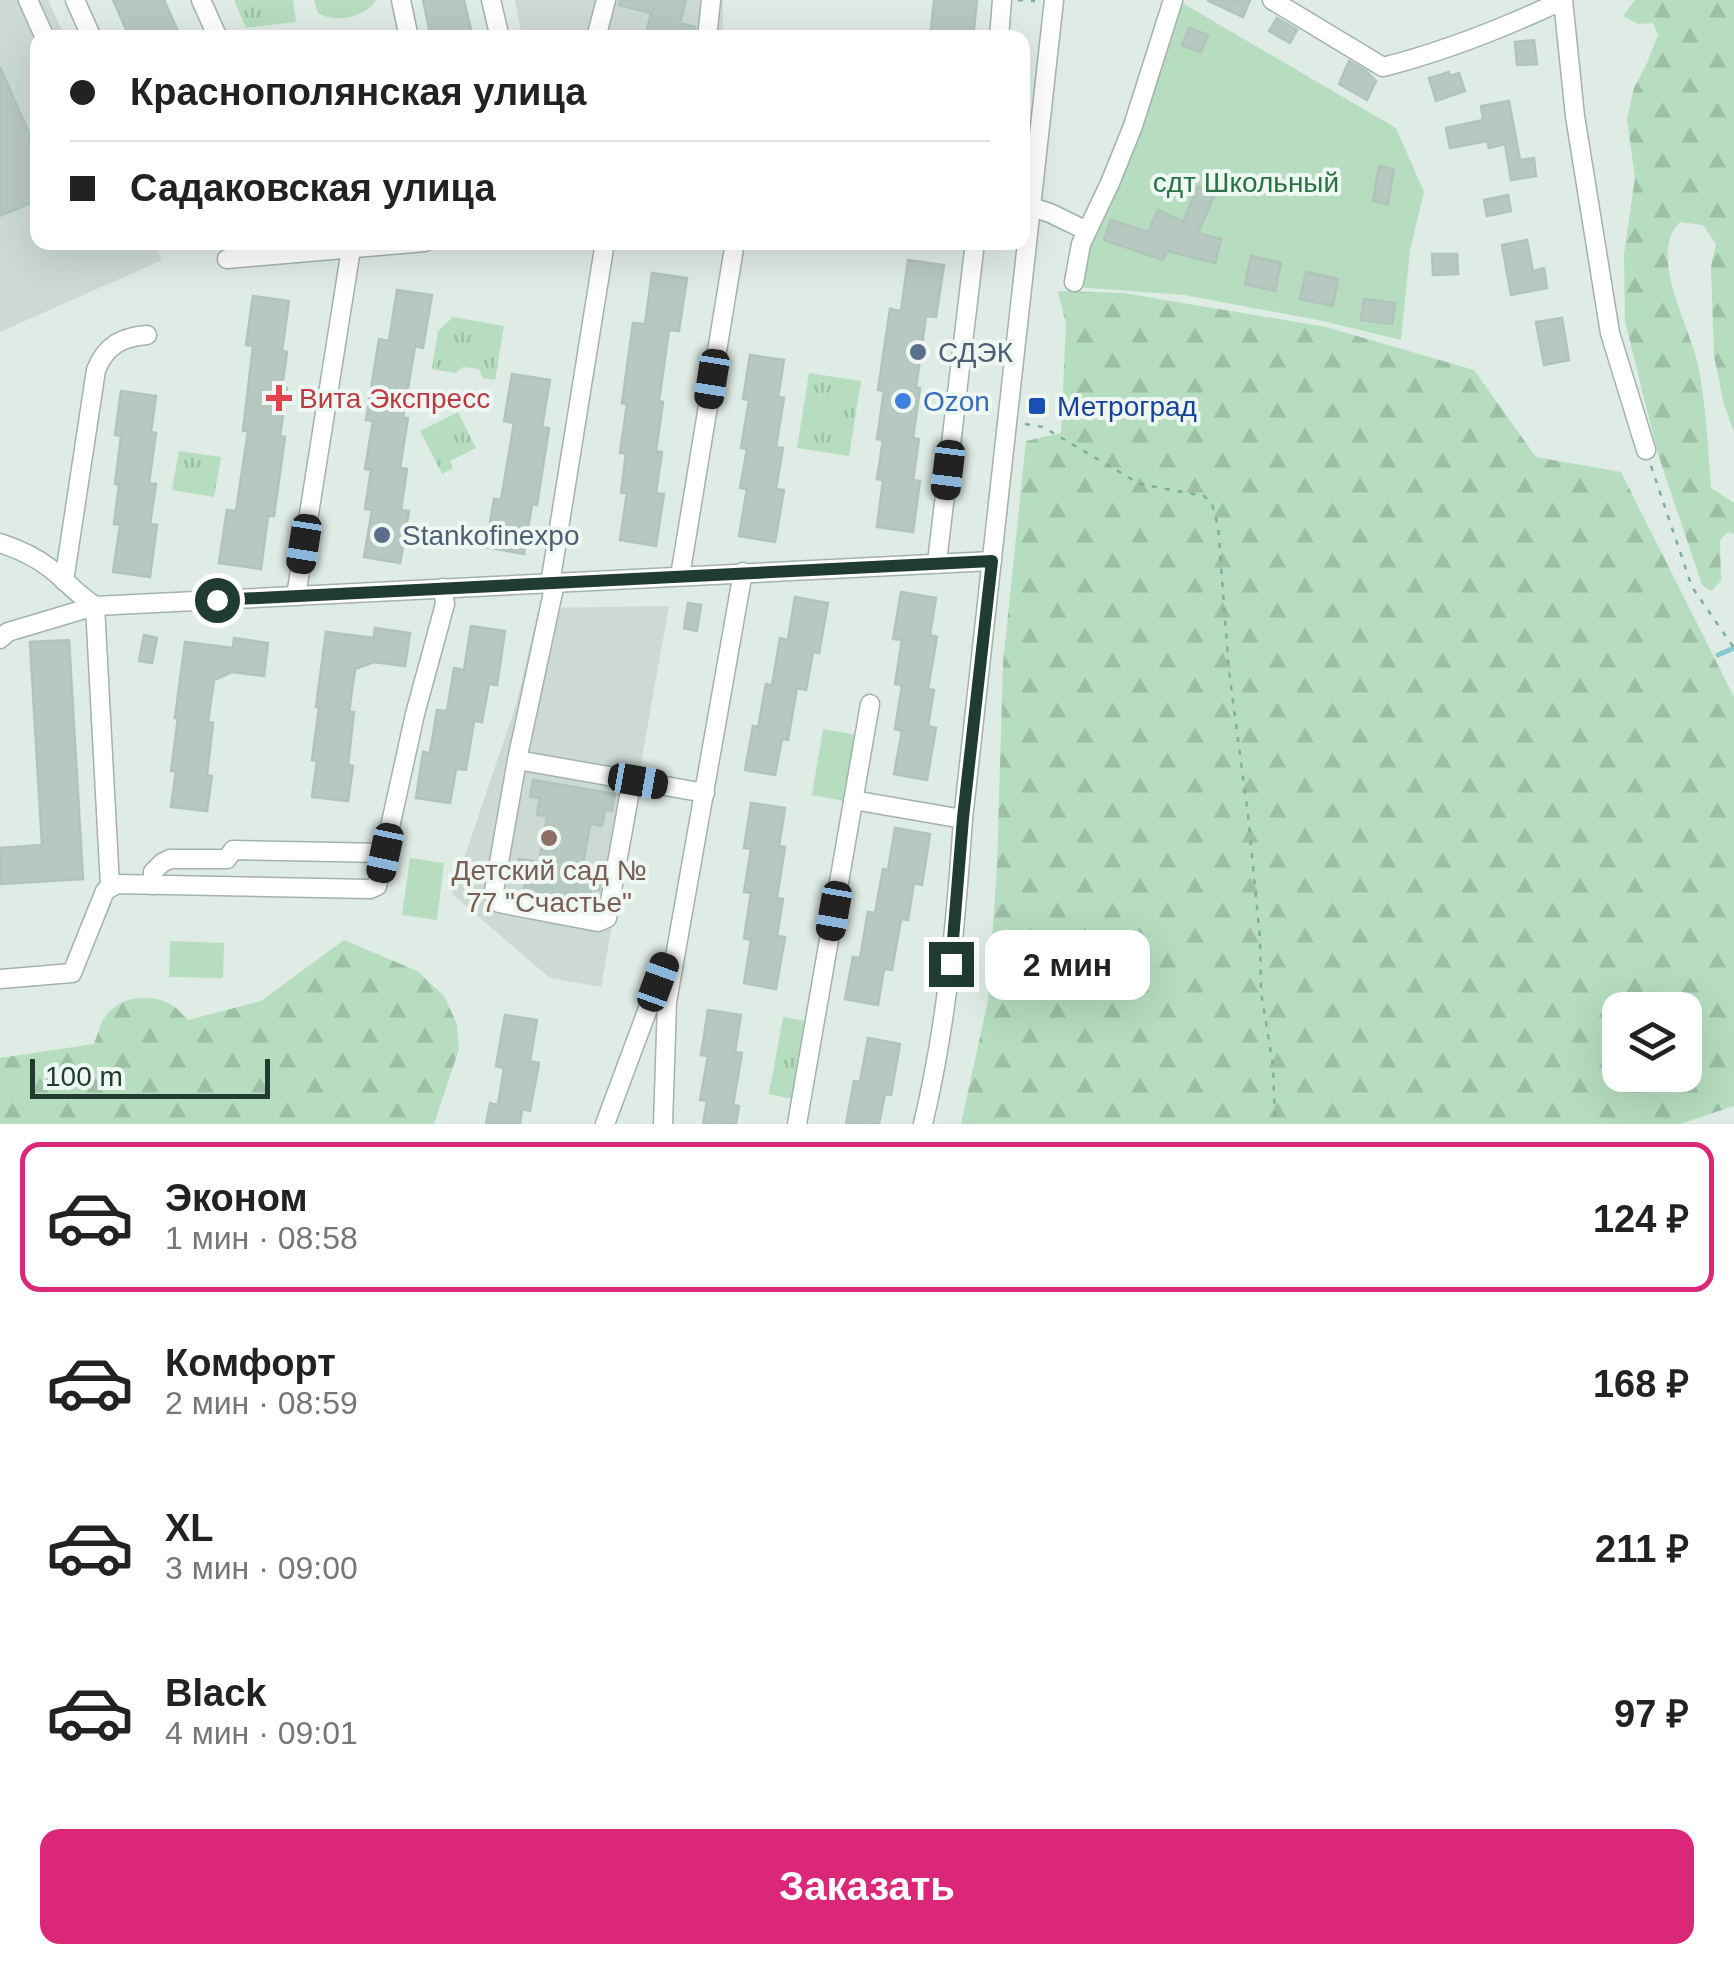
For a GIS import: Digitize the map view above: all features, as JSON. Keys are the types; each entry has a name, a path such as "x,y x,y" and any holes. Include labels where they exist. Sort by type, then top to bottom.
{"street":[{"path":"28,0 41,30"},
{"path":"74,0 88,30"},
{"path":"200,0 214,30"},
{"path":"401,0 407,30"},
{"path":"491,0 498,30"},
{"path":"598,30 606,0"},
{"path":"708,30 711,0"},
{"path":"999,30 1002,0"},
{"path":"1074,282 1081,244 1133,126 1174,0"},
{"path":"1272,0 1383,67 1428,56 1500,30 1563,0 1574,116 1610,333 1646,450"},
{"path":"1048,1 1030,142 1030,208 1087,231"},
{"path":"227,260 340,250"},
{"path":"296,596 351,250"},
{"path":"605,250 552,583 494,891 499,903 598,922 607,918 632,780"},
{"path":"680,576 734,250"},
{"path":"937,562 974,250"},
{"path":"923,1124 948,992 963,818 1026,250"},
{"path":"64,581 96,370 109,348 126,337 147,335"},
{"path":"0,543 40,561 95,606"},
{"path":"0,639 8,632 95,606 992,561"},
{"path":"663,1124 666,1010 743,572"},
{"path":"0,979 72,973 105,891 117,884 370,889 377,886 415,714 445,604 444,588"},
{"path":"95,606 110,886"},
{"path":"797,1124 870,704"},
{"path":"517,760 704,793"},
{"path":"853,800 963,818"},
{"path":"153,885 153,872 162,862 226,860 233,850 385,853"},
{"path":"605,1124 683,916"}],"path":[{"path":"1018,0 1048,1"},
{"path":"1008,422 1042,427 1140,484 1204,496 1212,504 1218,526 1229,671 1248,815 1260,938 1260,992 1273,1065 1275,1124"},
{"path":"1646,450 1692,586 1734,648"}],"shaded area":[{"path":"0,0 48,0 62,30 30,30 30,250 157,250 162,260 0,332"},
{"path":"515,0 723,0 723,30 521,30"},
{"name":"Детский сад № 77 \"Счастье\"","path":"669,606 601,987 550,978 452,894 516,705 539,608"}],"green space":[{"path":"234,0 293,0 296,22 246,28"},
{"path":"314,0 376,0 358,14 333,18 318,13"},
{"name":"сдт Школьный","path":"1169,0 1177,0 1396,128 1424,192 1410,250 1401,340 1184,295 1076,287"},
{"path":"1635,0 1734,0 1734,432 1714,356 1711,267 1716,244 1703,225 1680,222 1668,249 1671,282 1698,364 1711,488 1734,503 1734,534 1727,532 1720,541 1721,581 1711,591 1702,585 1657,451 1625,321 1624,254 1635,178 1627,119 1634,88 1658,35 1653,23 1639,24 1623,16"},
{"path":"1058,291 1124,293 1326,327 1474,370 1536,457 1621,472 1734,697 1734,1106 1680,1124 961,1124 988,1000 997,867 1003,663 1026,441 1061,433 1066,324"},
{"path":"453,317 504,326 495,380 483,378 479,369 463,367 455,373 432,369 438,331"},
{"path":"809,373 861,381 849,456 797,448"},
{"path":"458,412 476,448 450,461 453,468 442,474 420,431"},
{"path":"179,451 221,457 214,497 172,490"},
{"path":"823,729 857,735 845,801 812,795"},
{"path":"410,858 444,863 437,920 402,915"},
{"path":"344,940 417,971 444,996 457,1024 459,1049 434,1124 0,1124 0,1058 94,1044 109,1012 137,998 158,999 188,1020 261,1001"},
{"path":"170,941 224,943 223,978 169,977"},
{"path":"783,1017 807,1021 793,1099 769,1094"}],"building":[{"path":"113,0 164,0 177,30 126,30"},
{"path":"423,0 464,0 471,30 429,30"},
{"path":"620,0 686,0 680,23 695,27 694,30 647,30 651,13 619,5"},
{"path":"934,0 977,0 974,30 931,30"},
{"path":"1207,0 1250,0 1243,17"},
{"path":"1277,18 1297,30 1290,43 1269,31"},
{"path":"1189,28 1208,35 1201,52 1182,45"},
{"path":"1534,40 1537,64 1517,65 1515,42"},
{"path":"1349,61 1376,81 1367,100 1339,84"},
{"path":"0,67 30,135 30,203 0,216"},
{"path":"1449,72 1450,76 1459,73 1465,91 1436,101 1429,78"},
{"path":"1509,101 1520,160 1534,158 1536,176 1511,180 1505,144 1489,148 1487,141 1450,148 1446,128 1483,120 1481,106"},
{"path":"1379,166 1394,169 1388,204 1373,201"},
{"path":"1198,186 1215,194 1198,233 1221,239 1215,263 1167,251 1163,260 1104,240 1111,220 1148,232 1158,210 1183,222"},
{"path":"1508,195 1511,211 1487,216 1484,200"},
{"path":"1527,240 1533,271 1544,268 1547,288 1511,295 1502,245"},
{"path":"1432,254 1457,254 1458,274 1433,275"},
{"path":"1251,256 1281,263 1275,291 1245,284"},
{"path":"908,260 944,265 936,317 926,316 916,388 920,388 913,438 919,439 913,480 920,481 913,532 877,527 883,480 877,479 883,440 877,439 884,391 878,390 890,309 901,311"},
{"path":"1306,272 1338,279 1333,306 1300,299"},
{"path":"652,273 687,278 679,331 669,330 659,401 663,402 656,451 662,452 656,493 664,494 656,546 620,540 627,493 621,493 626,453 620,453 627,404 622,403 633,323 645,324"},
{"path":"397,290 432,295 423,348 415,346 403,418 408,418 400,468 407,469 401,510 409,511 400,563 364,557 372,510 365,509 371,470 365,469 373,421 366,420 379,339 389,341"},
{"path":"253,296 289,301 282,351 287,352 282,388 287,388 280,436 285,437 274,516 268,516 261,569 219,563 227,510 236,511 248,431 243,431 253,346 246,345"},
{"path":"1364,299 1395,303 1392,324 1361,320"},
{"path":"1562,318 1569,360 1544,365 1536,322"},
{"path":"750,355 784,360 778,397 784,398 776,447 783,448 776,489 784,490 775,542 739,536 747,489 740,488 747,449 741,448 749,400 743,399"},
{"path":"512,374 550,380 542,427 549,428 537,505 532,504 524,554 486,547 494,499 501,500 514,423 504,421"},
{"path":"121,391 156,396 149,483 156,484 150,524 157,525 150,577 113,572 120,525 114,524 121,436 115,435"},
{"path":"901,592 936,598 930,635 937,637 928,689 934,690 928,726 936,728 927,780 894,774 902,731 895,729 902,685 895,684 902,640 893,639"},
{"path":"795,597 828,603 819,653 813,652 806,690 797,688 788,740 782,739 775,775 745,770 766,684 772,685 780,638 788,640"},
{"path":"688,603 701,605 697,631 684,628"},
{"path":"471,626 505,631 497,685 489,684 482,722 474,721 466,770 456,769 450,803 416,798 423,752 430,753 437,710 447,711 454,668 464,670"},
{"path":"375,628 410,633 405,666 374,662 355,669 349,712 354,712 348,801 312,797 317,761 312,760 319,708 316,707 326,632 374,638"},
{"path":"144,635 157,638 152,663 139,661"},
{"path":"234,638 268,643 264,676 232,672 214,680 208,722 213,723 207,811 171,807 176,771 171,771 175,718 185,642 233,648"},
{"path":"69,640 83,879 0,884 0,848 42,845 30,642"},
{"path":"533,780 615,794 612,811 605,809 602,826 590,824 582,870 602,873 599,890 591,889 588,907 523,895 526,879 516,878 519,859 539,862 547,816 537,815 540,798 530,797"},
{"path":"751,803 785,808 779,846 785,847 777,898 783,899 777,936 785,937 776,989 744,983 751,940 744,938 751,893 744,892 751,849 744,848"},
{"path":"895,828 930,834 922,885 914,883 908,920 901,919 892,970 884,969 878,1005 845,999 853,957 860,958 868,912 875,913 883,869 888,870"},
{"path":"708,1010 741,1015 735,1052 742,1053 733,1105 739,1106 736,1124 703,1124 707,1101 700,1100 708,1056 701,1055"},
{"path":"505,1015 537,1020 530,1061 539,1063 530,1111 522,1109 520,1124 486,1124 490,1103 498,1105 504,1068 496,1066"},
{"path":"868,1038 900,1044 891,1095 885,1094 879,1124 846,1124 854,1081 860,1082"}],"waterway":[{"path":"1718,655 1734,648"}],"place":[{"name":"СДЭК","path":"918,352"},
{"name":"Вита Экспресс","path":"279,398"},
{"name":"Ozon","path":"903,401"},
{"name":"Метроград","path":"1037,406"},
{"name":"Stankofinexpo","path":"382,535"},
{"name":"Детский сад № 77 \"Счастье\"","path":"549,838"}],"route":[{"path":"217,600 992,561 951,964"}]}
